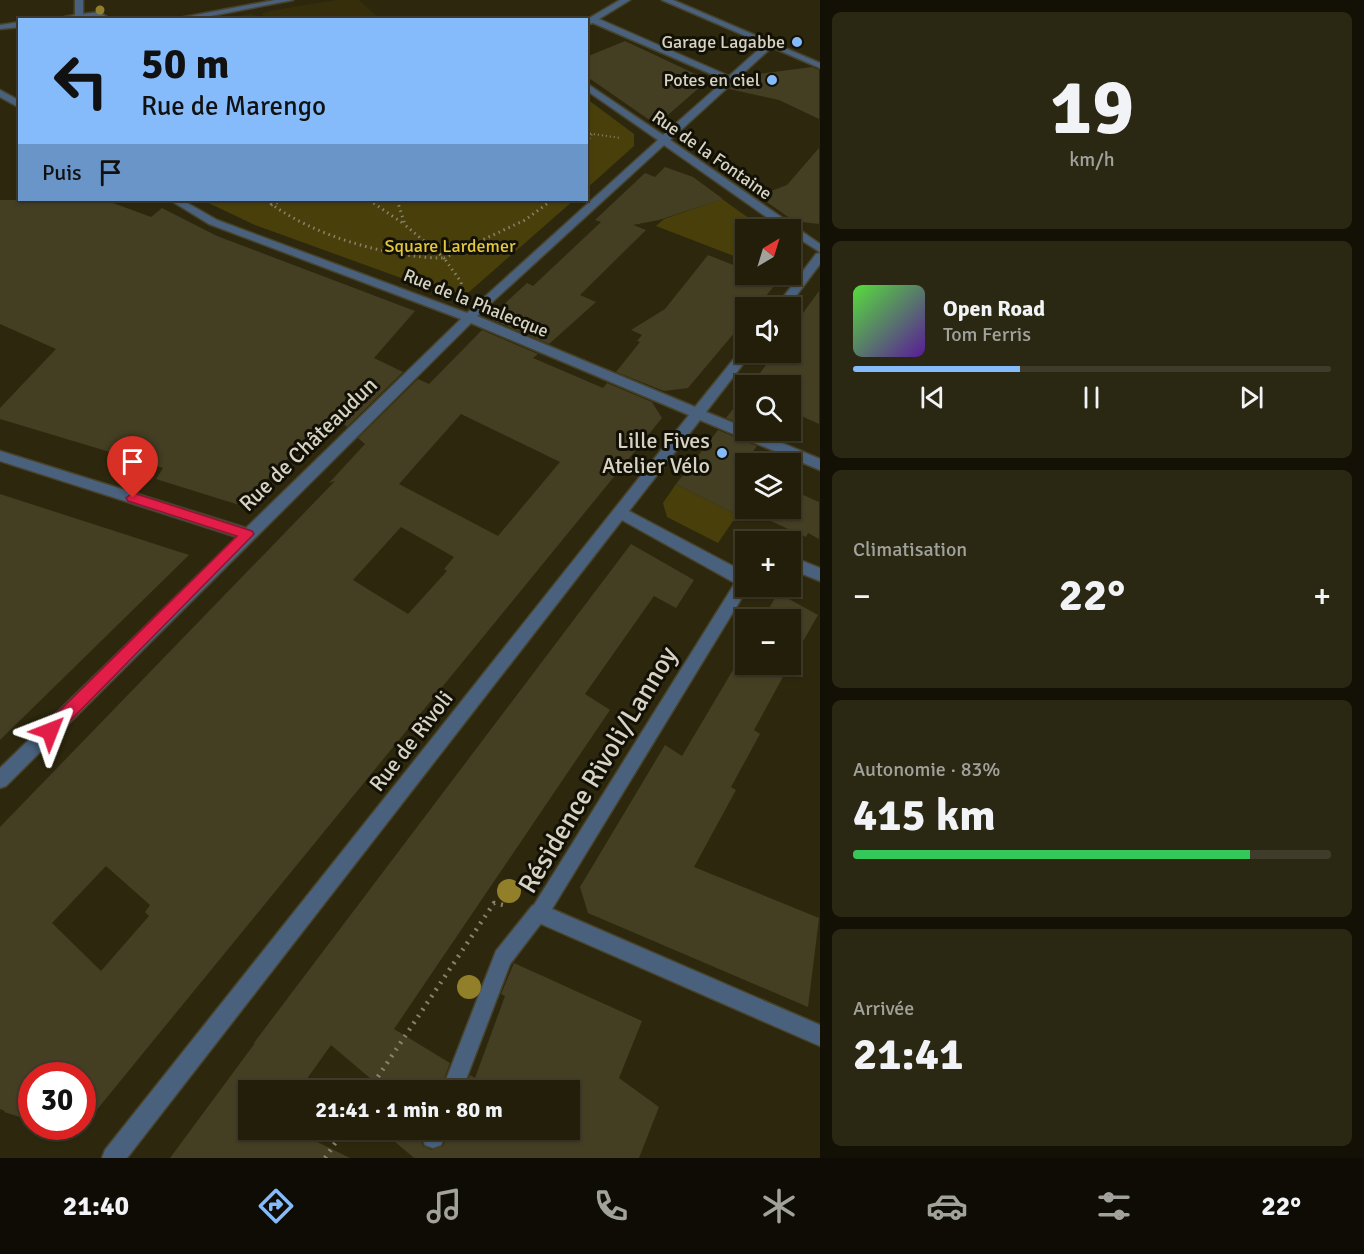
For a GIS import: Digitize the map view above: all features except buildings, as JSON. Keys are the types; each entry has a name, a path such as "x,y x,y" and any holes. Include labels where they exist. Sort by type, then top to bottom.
{"street":[{"path":"79,0 79,16"},
{"path":"185,18 290,0"},
{"path":"590,22 626,0"},
{"path":"666,0 819,66"},
{"path":"66,18 99,14 105,18"},
{"path":"590,22 731,80"},
{"path":"0,27 18,24"},
{"name":"Rue de Châteaudun","path":"0,780 495,292 769,45"},
{"name":"Rue de la Fontaine","path":"588,87 819,249"},
{"path":"0,93 18,104"},
{"name":"Rue de la Phalecque","path":"177,201 213,222 470,318 819,465"},
{"path":"788,297 819,256"},
{"name":"Rue de Rivoli","path":"113,1158 737,363"},
{"path":"0,456 248,534"},
{"name":"Résidence Rivoli/Lannoy","path":"619,512 735,575"},
{"path":"801,567 819,575"},
{"name":"Résidence Rivoli/Lannoy","path":"735,596 539,913 819,1036"},
{"path":"456,1080 503,958 539,913"}],"path":[{"path":"588,142 592,134"},
{"path":"267,201 306,224 330,233 411,256 444,258 529,219 551,201"},
{"path":"271,205 281,201"},
{"path":"370,201 405,225 444,258 461,282 470,318"},
{"path":"397,201 405,225"},
{"path":"376,1080 494,903 539,913"},
{"path":"325,1158 337,1140"}],"shaded area":[{"path":"337,0 359,0 379,18 225,18 251,14 265,17 262,14 268,11"}],"green space":[{"path":"588,100 634,134 634,146 588,187"},
{"path":"722,199 750,219 735,219 734,256 656,226 664,219"},
{"name":"Square Lardemer","path":"204,201 573,201 469,292 448,295 255,225"},
{"path":"676,484 735,514 735,518 718,543 667,517 663,503"}],"place":[{"name":"Garage Lagabbe","path":"797,42"},
{"name":"Potes en ciel","path":"772,80"},
{"name":"Lille Fives Atelier Vélo","path":"722,453"}],"route":[{"path":"50,731 248,534 133,498"}]}
